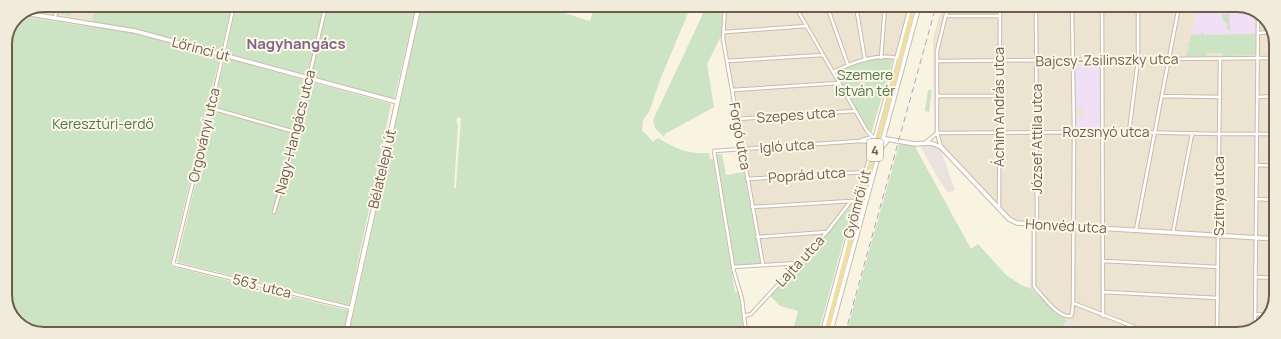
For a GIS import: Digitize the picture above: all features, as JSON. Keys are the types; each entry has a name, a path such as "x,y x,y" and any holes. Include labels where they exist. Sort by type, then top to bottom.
{"main road":[{"name":"Bélatelepi út","path":"347,327 417,12"},
{"name":"4","path":"828,327 912,12"}],"street":[{"path":"55,17 56,12"},
{"name":"Orgoványi utca","path":"173,264 211,108 232,12"},
{"name":"Nagy-Hangács utca","path":"274,212 309,78 324,12"},
{"name":"Forgó utca","path":"725,12 723,39 763,265"},
{"path":"799,12 867,131 874,137 886,140 912,143 931,143 941,146"},
{"path":"829,12 848,65"},
{"path":"857,12 864,60"},
{"path":"881,58 885,12"},
{"name":"Gyömrői út","path":"824,327 874,142 874,137 899,59 910,12"},
{"path":"886,140 885,132 917,12"},
{"path":"941,146 937,133 937,62 938,47 947,12"},
{"name":"Áchim András utca","path":"999,208 1000,12"},
{"name":"József Attila utca","path":"1036,12 1037,132 1034,281 1036,289 1062,315 1071,316 1073,303"},
{"path":"1072,12 1074,132 1073,303 1133,327"},
{"path":"1102,12 1103,316"},
{"path":"1129,132 1138,60 1138,12"},
{"path":"1136,230 1178,12"},
{"name":"Lőrinci út","path":"31,14 134,31 397,102"},
{"path":"946,16 1000,16"},
{"path":"1255,322 1258,20"},
{"path":"724,32 807,26"},
{"path":"1258,33 1267,32"},
{"path":"727,61 823,55"},
{"path":"833,72 864,60 881,58 899,59"},
{"name":"Bajcsy-Zsilinszky utca","path":"937,62 1269,58"},
{"name":"Szitnya utca","path":"1217,327 1220,59"},
{"path":"732,90 839,83"},
{"path":"937,96 999,96"},
{"path":"1162,96 1220,97"},
{"path":"1257,97 1269,96"},
{"path":"211,108 295,132"},
{"name":"Szepes utca","path":"737,119 855,111"},
{"path":"867,131 868,140"},
{"path":"885,132 886,140"},
{"name":"Rozsnyó utca","path":"937,133 1154,132 1192,134 1269,134"},
{"path":"924,143 937,133"},
{"path":"1173,232 1192,134"},
{"name":"Igló utca","path":"733,267 714,151 860,141 868,140 874,137"},
{"name":"Igló utca","path":"868,140 874,142"},
{"path":"874,142 886,140"},
{"name":"Gyömrői út","path":"832,327 880,151 886,140"},
{"name":"Honvéd utca","path":"941,146 999,208 1012,221 1017,223 1269,239"},
{"path":"1257,165 1269,166"},
{"name":"Poprád utca","path":"747,178 866,172"},
{"path":"1256,199 1269,200"},
{"path":"752,207 851,201 858,202"},
{"name":"Lajta utca","path":"744,316 751,314 799,263 827,232 851,201"},
{"path":"757,236 827,232"},
{"path":"1104,261 1218,267"},
{"path":"745,327 740,292 733,267 799,263"},
{"name":"563. utca","path":"173,264 351,308"},
{"path":"1255,277 1269,278"},
{"path":"1103,292 1218,298"},
{"path":"1255,314 1262,315"}],"shaded area":[{"path":"44,12 93,12 92,27 26,17 31,14"},
{"path":"725,12 909,12 897,58 888,57 865,60 833,72 867,131 875,137 858,202 851,201 799,263 763,265 723,37"},
{"path":"940,12 1238,12 1246,13 1255,17 1267,31 1269,41 1269,296 1268,304 1264,313 1253,323 1242,327 1084,327 1067,320 1059,314 1030,288 1031,226 1014,224 1007,220 940,150 934,127 933,39"},
{"path":"1195,12 1238,12 1246,13 1256,18 1253,19 1253,21 1256,21 1255,34 1191,34"},
{"path":"1075,65 1099,65 1100,128 1076,128 1075,117 1082,117 1082,107 1076,107"},
{"path":"920,145 935,145 940,148 955,190 948,193 936,175"},
{"path":"1067,320 1084,327 1062,327"}],"green space":[{"path":"57,12 71,12 71,16 57,14"},
{"name":"Keresztúri-erdő","path":"93,12 230,12 170,266 354,312 420,12 564,12 590,21 593,12 688,12 660,80 649,112 643,120 642,131 653,142 658,138 670,145 688,152 709,153 710,159 713,159 735,292 739,292 743,327 44,327 30,324 21,318 14,308 12,298 12,44 14,31 26,17 92,27","holes":["458,117 461,118 456,188 454,188 458,126 456,120"]},
{"path":"235,12 414,12 394,99 226,53"},
{"path":"703,12 716,12 717,15 717,12 723,12 723,32 707,64 714,107 665,134 664,137 655,128 653,120"},
{"path":"1223,14 1229,14 1230,31 1222,18"},
{"path":"1261,23 1266,29 1261,29"},
{"path":"1203,32 1205,35 1255,34 1255,54 1223,56 1222,53 1207,53 1207,56 1186,56 1189,46 1187,45 1190,42 1191,34 1198,35"},
{"path":"225,58 391,104 349,305 177,262"},
{"name":"Szemere István tér","path":"893,59 871,134 835,72 865,61"},
{"path":"928,90 932,90 929,112 925,111"},
{"path":"900,141 913,143 971,249 978,244 1006,275 1021,285 1030,288 1067,320 1062,327 848,327"},
{"path":"716,154 722,154 726,175 744,172 761,264 735,265"},
{"path":"854,202 820,327 794,327 798,311 780,306 770,296 824,238"}],"railway":[{"path":"847,327 934,12"}],"district":[{"name":"Nagyhangács","path":"296,44"}]}
